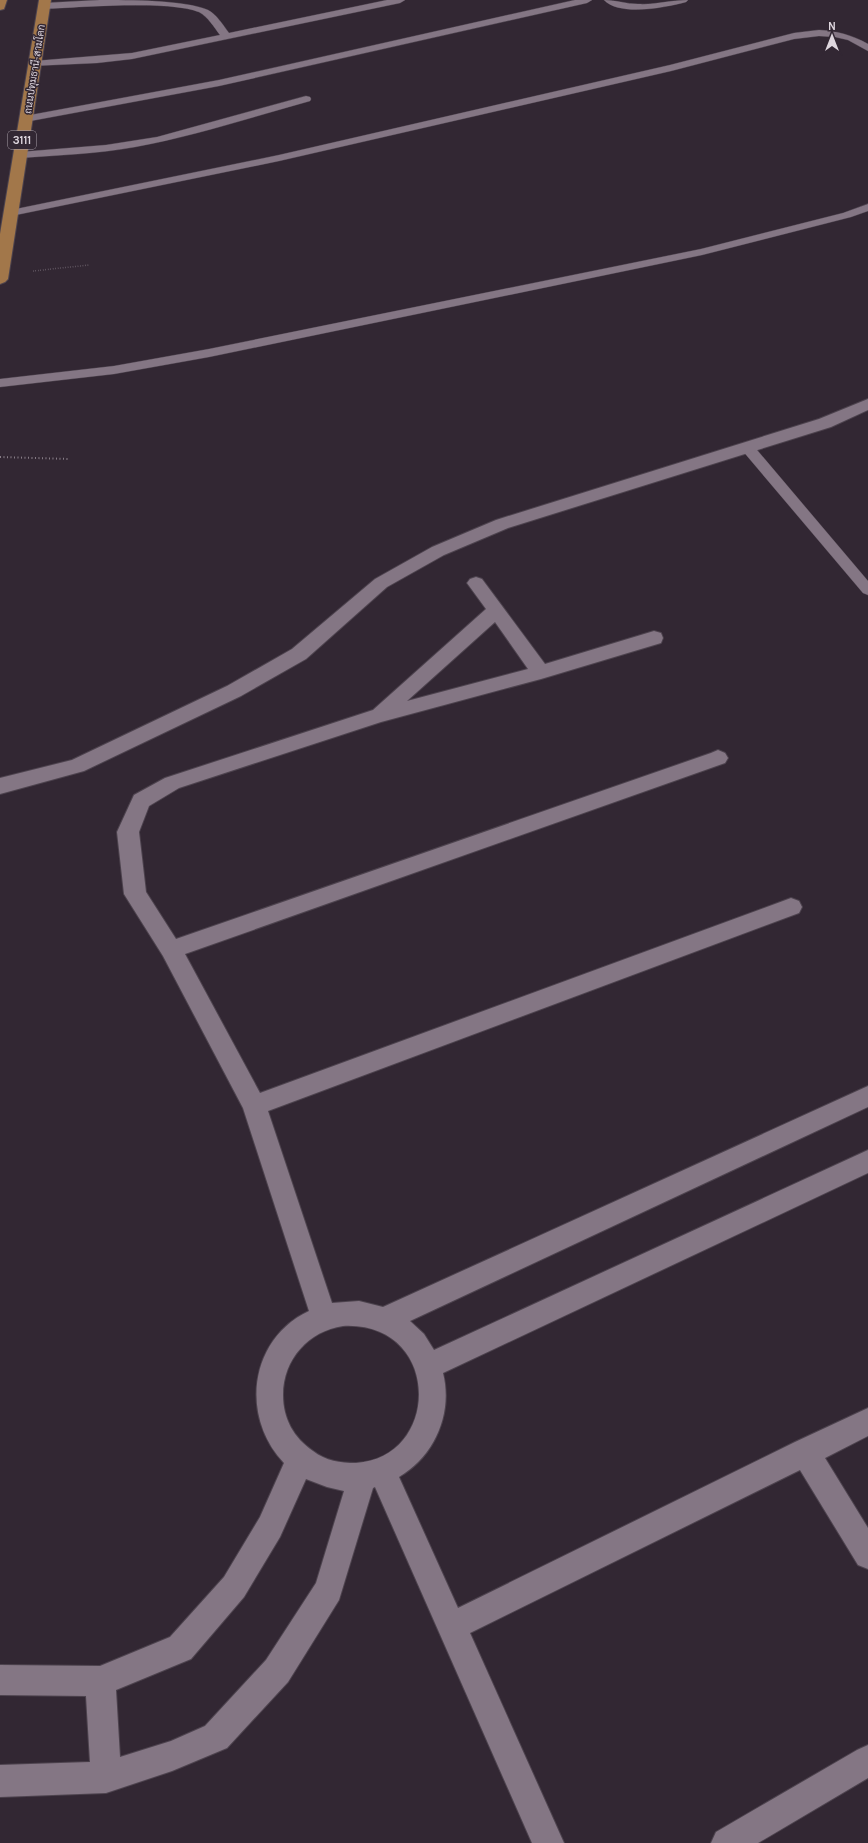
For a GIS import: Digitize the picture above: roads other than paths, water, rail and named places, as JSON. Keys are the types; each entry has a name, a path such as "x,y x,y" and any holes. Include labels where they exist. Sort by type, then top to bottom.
{"main road":[{"path":"0,6 1,0"},
{"name":"ถนนปทุมธานี-สามโคก","path":"0,277 44,3"}],"street":[{"path":"0,786 78,766 234,691 299,654 381,583 438,551 502,524 825,423 868,404"},
{"path":"476,583 541,672"},
{"path":"378,716 497,610"},
{"path":"324,1318 254,1106 171,950 135,894 128,832 141,801 172,783 378,716 541,672 654,638"},
{"path":"171,950 718,758"},
{"path":"254,1106 791,907"},
{"path":"386,1319 868,1096"},
{"path":"430,1365 868,1161"},
{"path":"355,1312 386,1319 412,1338 430,1365 435,1395 427,1426 409,1452 372,1474 329,1476 299,1462 273,1426 269,1383 288,1342 324,1318 355,1312"},
{"path":"451,1627 868,1422"},
{"path":"805,1452 868,1555"},
{"path":"0,1680 100,1681 180,1648 234,1587 270,1527 299,1462"},
{"path":"372,1474 451,1627 548,1843"},
{"path":"0,1781 106,1777 172,1756 216,1737 277,1671 329,1590 372,1474"},
{"path":"100,1681 106,1777"},
{"path":"726,1843 868,1761"}],"lane":[{"path":"190,6 200,0"},
{"path":"34,64 132,56 400,0"},
{"path":"25,119 219,83 587,0"},
{"path":"609,0 632,8 644,8 683,0"},
{"path":"44,3 105,1 168,3 190,6 210,16 227,37"},
{"path":"11,213 287,156 671,68 794,36 819,33 835,34 851,38 868,48"},
{"path":"20,155 91,150 175,136 306,99"},
{"path":"0,384 114,370 209,353 622,269 710,250 847,214 868,207"},
{"path":"747,447 868,590"}]}
